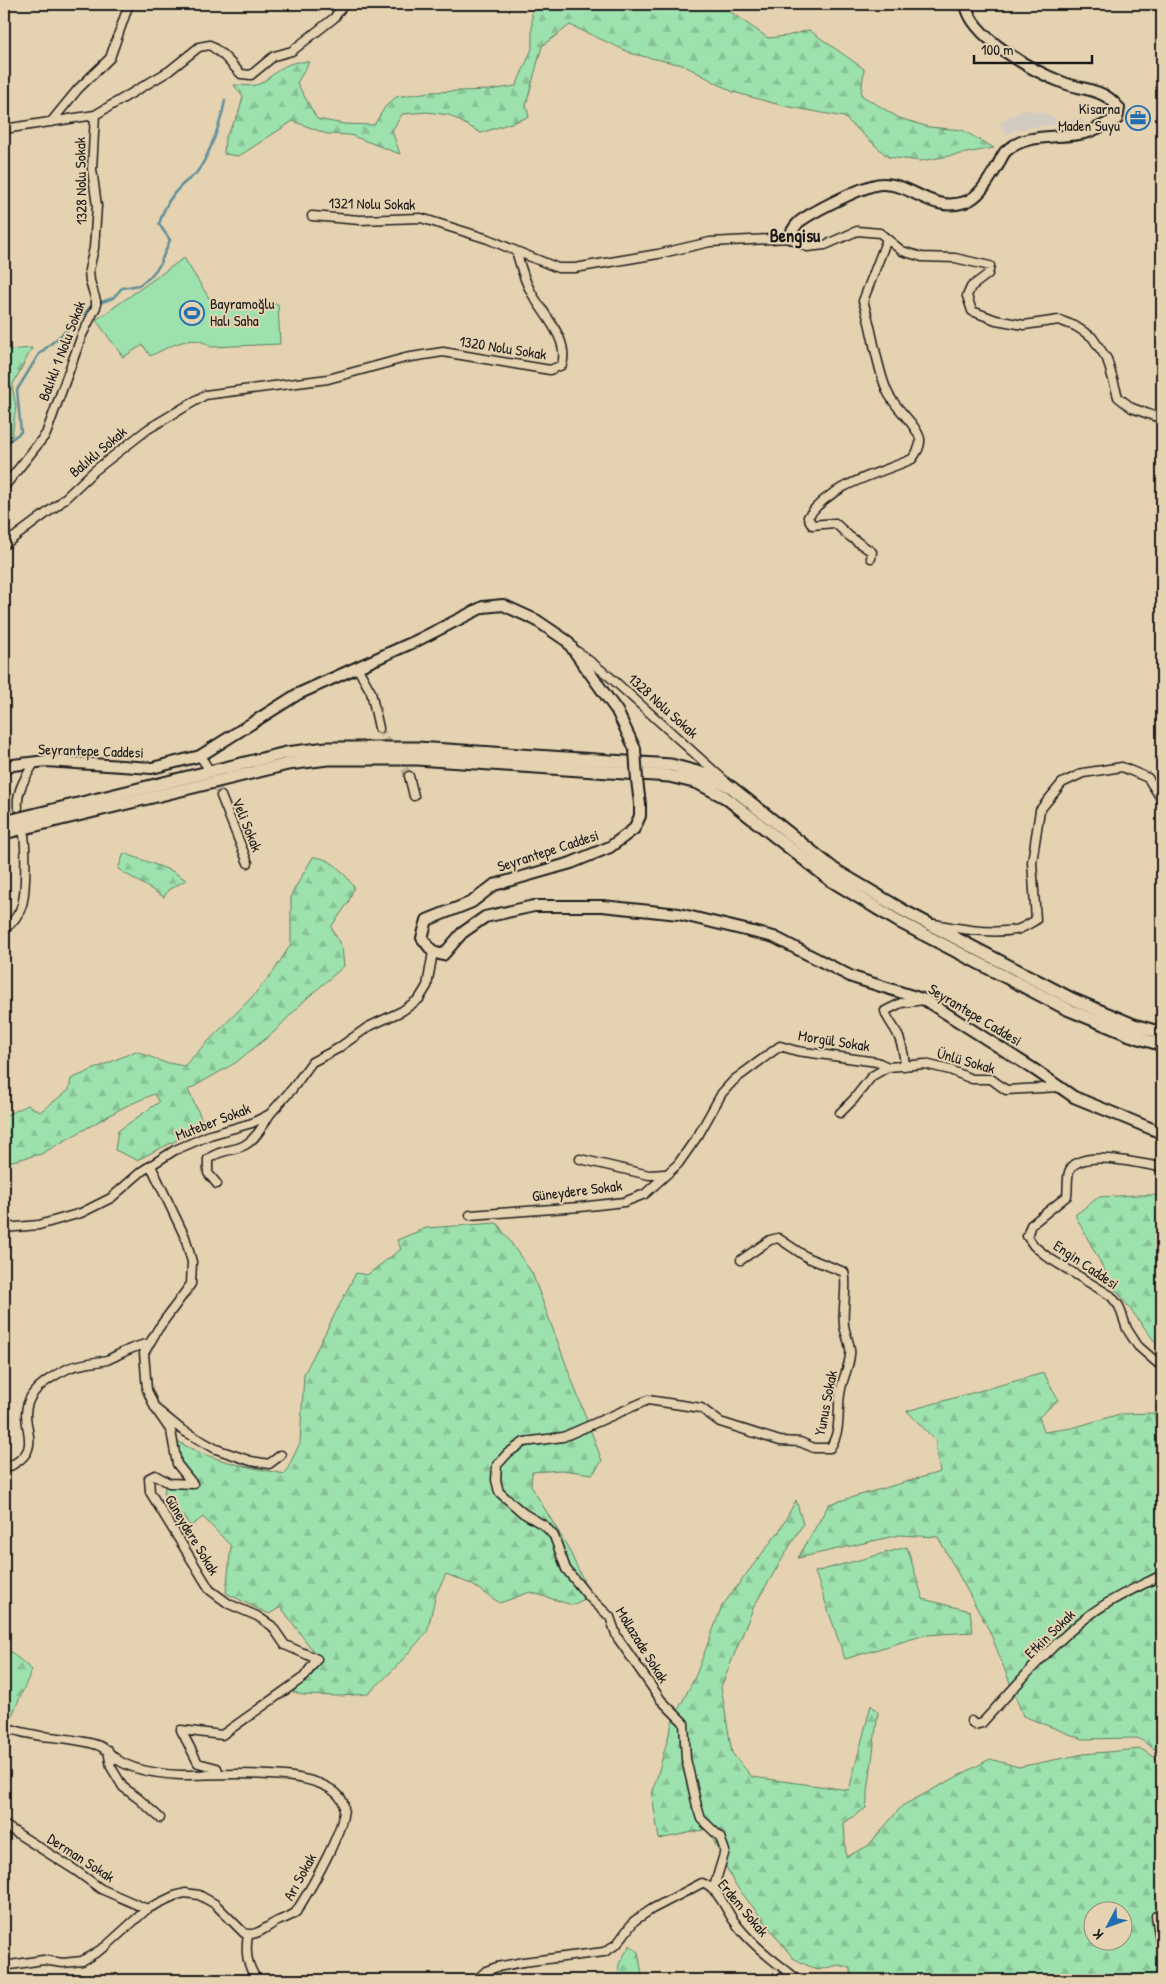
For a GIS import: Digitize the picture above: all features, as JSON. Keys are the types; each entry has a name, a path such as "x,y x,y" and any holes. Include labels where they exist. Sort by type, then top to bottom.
{"main road":[{"path":"4,822 286,753 327,748 417,748 671,765 701,773 733,788 835,870 924,921 1072,999 1134,1025 1162,1033"},
{"path":"4,833 288,764 328,759 417,759 669,776 698,783 725,796 829,879 898,920 1067,1009 1130,1035 1162,1045"}],"street":[{"path":"51,122 78,89 110,58 129,4"},
{"path":"4,129 96,115 168,71 199,47 210,45 223,55 241,74 251,75 274,56 292,51 334,18 344,4"},
{"path":"790,238 791,231 800,221 843,198 881,184 895,185 932,202 956,204 968,201 979,192 988,180 1004,153 1016,144 1085,133 1117,118 1119,108 1106,96 1063,83 1002,51 975,24 967,10 966,4"},
{"name":"1328 Nolu Sokak","path":"94,248 97,206 92,169 96,115"},
{"name":"1321 Nolu Sokak","path":"312,216 360,220 421,218 488,239 516,251"},
{"path":"516,251 558,268 575,268 658,254 710,242 790,238 807,247 825,245 857,231 880,233 902,251 922,257 955,258 990,266 988,274 971,287 967,296 972,311 996,320 1024,325 1059,320 1076,326 1092,337 1107,359 1118,397 1132,408 1162,419"},
{"path":"871,558 872,552 869,549 849,536 835,523 812,525 808,517 815,508 845,485 912,459 918,452 920,440 914,427 887,392 870,321 862,301 887,239"},
{"name":"Balıklı 1 Nolu Sokak","path":"4,487 46,434 82,335 96,304 89,270 94,248"},
{"name":"1320 Nolu Sokak","path":"217,393 328,379 405,358 442,352 550,370 562,365 565,356 562,341 528,288 516,251"},
{"name":"Balıklı Sokak","path":"4,545 60,504 94,471 148,428 205,395 217,393"},
{"name":"Seyrantepe Caddesi","path":"4,769 14,765 46,761 152,768 203,760 298,694 418,640 483,607 504,605 536,620 567,641 617,711 635,749 640,816 634,828 610,847 571,863 494,885 472,902 427,920 422,938 433,952 442,955 462,933 485,917 534,906 602,906 679,914 774,937 852,977 925,1000 1074,1097 1162,1133"},
{"name":"1328 Nolu Sokak","path":"572,647 610,677 733,788"},
{"path":"357,667 371,692 379,728"},
{"path":"18,807 17,799 20,788 34,763"},
{"path":"924,921 956,928 987,931 1017,930 1036,920 1032,862 1040,810 1062,782 1083,773 1122,767 1148,778 1162,800"},
{"path":"409,776 414,796"},
{"name":"Veli Sokak","path":"221,796 248,863"},
{"path":"4,930 11,924 22,906 24,892 24,835"},
{"name":"Muteber Sokak","path":"4,1228 39,1225 82,1213 111,1198 151,1166 175,1150 210,1135 252,1123 270,1114 293,1088 312,1062 368,1027 402,1011 419,999 427,986 433,952"},
{"path":"905,1066 897,1032 887,1018 885,1011 901,1003 925,1000"},
{"name":"Morgül Sokak","path":"693,1142 722,1092 734,1080 780,1046 797,1051 877,1062 888,1067"},
{"name":"Ünlü Sokak","path":"888,1067 926,1064 950,1070 972,1079 991,1079 1006,1090 1060,1087"},
{"name":"Morgül Sokak","path":"840,1113 872,1076 888,1067"},
{"path":"217,1184 208,1173 208,1159 218,1152 245,1145 260,1131 270,1114"},
{"name":"Güneydere Sokak","path":"470,1215 624,1202 645,1194 664,1174 678,1164 693,1142"},
{"path":"580,1159 650,1174 664,1174"},
{"name":"Engin Caddesi","path":"1162,1167 1141,1165 1118,1159 1090,1159 1079,1162 1069,1173 1067,1196 1031,1226 1027,1236 1034,1246 1049,1258 1110,1296 1118,1306 1127,1329 1138,1346 1162,1366"},
{"name":"Güneydere Sokak","path":"151,1166 185,1237 192,1262 191,1284 144,1353 145,1377 147,1390 155,1408 171,1431 177,1464 193,1484 169,1483 155,1475 149,1478 150,1492 210,1590 229,1604 258,1616 272,1626 285,1645 317,1660 304,1677 222,1735 181,1730 198,1763 217,1768 219,1774"},
{"name":"Yunus Sokak","path":"741,1260 770,1240 778,1238 808,1258 844,1272 847,1279 844,1295 844,1326 851,1354 841,1390 836,1439 830,1448"},
{"path":"4,1469 18,1463 27,1453 29,1446 27,1411 32,1395 43,1384 69,1368 108,1359 129,1349 150,1343"},
{"name":"Mollazade Sokak","path":"713,1890 725,1851 720,1838 701,1819 686,1759 684,1723 661,1700 638,1668 617,1637 610,1617 588,1596 566,1569 554,1536 545,1526 523,1513 499,1492 496,1480 497,1465 508,1453 524,1442 563,1437 648,1400 701,1408 720,1422 780,1441 800,1442 814,1448 830,1448"},
{"path":"155,1408 182,1430 216,1449 251,1461 269,1464 281,1455"},
{"name":"Etkin Sokak","path":"971,1721 975,1725 982,1723 1053,1648 1091,1614 1131,1590 1162,1576"},
{"name":"Arı Sokak","path":"4,1727 39,1736 100,1745 115,1758 128,1765 150,1772 179,1775 239,1772 305,1778 324,1784 332,1789 343,1802 344,1815 332,1847 296,1912 255,1934 248,1935"},
{"path":"108,1750 111,1767 123,1787 140,1799 160,1818"},
{"name":"Derman Sokak","path":"4,1825 75,1870 101,1889 146,1910"},
{"name":"Erdem Sokak","path":"476,1980 486,1971 497,1967 604,1952 617,1944 634,1921 652,1909 702,1883 709,1886 718,1895 735,1922 756,1945 798,1980"},
{"path":"4,1966 43,1960 63,1963 82,1961 105,1947 146,1910 174,1896 193,1893 215,1904 237,1927 248,1935 247,1961 257,1980"},
{"path":"1156,1916 1162,1952"}],"shaded area":[{"path":"1032,109 1033,113 1042,112 1059,120 1084,119 1084,124 1044,125 1014,130 1008,135 999,124 1007,117 1018,114 1018,112"}],"green space":[{"path":"534,4 719,4 768,38 787,36 809,30 864,69 861,95 899,118 929,127 962,130 994,148 921,161 888,157 844,117 780,105 733,92 683,65 633,54 570,25 542,46 526,105 529,117 481,133 449,115 427,112 402,114 392,131 400,154 350,135 327,134 293,121 239,156 224,154 225,138 238,115 243,97 234,85 250,86 259,84 282,68 293,63 309,62 297,83 317,119 344,124 374,125 385,107 396,97 430,92 489,90 516,86 532,49 532,14"},
{"name":"Bayramoğlu Halı Saha","path":"184,258 214,306 278,304 280,344 211,347 204,342 189,341 172,345 150,356 143,345 123,357 96,320"},
{"path":"32,348 12,386 16,406 12,436 4,436 4,354 8,350"},
{"path":"124,853 172,871 186,880 168,890 164,897 118,869"},
{"path":"313,857 332,863 354,887 348,903 331,927 342,948 344,966 305,1000 274,1032 235,1063 188,1090 205,1126 137,1160 115,1150 118,1131 159,1102 154,1094 124,1107 41,1154 4,1163 4,1116 28,1105 40,1112 69,1090 71,1079 136,1051 163,1062 184,1066 252,997 274,971 291,944 291,895"},
{"path":"1162,1195 1162,1351 1113,1286 1075,1215 1099,1197"},
{"path":"497,1223 532,1273 602,1461 593,1474 562,1470 532,1472 531,1486 567,1546 591,1596 572,1605 530,1592 500,1603 471,1584 446,1574 436,1594 427,1632 394,1669 368,1694 341,1696 303,1695 292,1692 313,1674 321,1662 281,1607 269,1614 226,1593 231,1546 203,1517 191,1526 164,1497 165,1486 183,1487 186,1480 177,1441 203,1454 216,1458 243,1466 285,1474 300,1443 304,1374 356,1273 367,1275 401,1249 397,1240 426,1228"},
{"path":"1044,1373 1058,1400 1039,1417 1044,1432 1072,1428 1120,1414 1154,1413 1162,1456 1162,1754 1138,1738 1082,1739 1023,1716 990,1632 938,1537 899,1535 798,1558 829,1504 940,1472 935,1440 907,1411"},
{"path":"796,1500 803,1524 754,1606 721,1687 732,1753 752,1777 849,1790 871,1705 878,1712 866,1808 844,1823 846,1857 868,1846 902,1806 990,1759 1019,1767 1084,1754 1141,1749 1162,1762 1162,1889 1155,1901 1162,1923 1162,1980 853,1980 850,1968 839,1965 817,1970 793,1958 734,1883 708,1829 659,1839 652,1795 673,1720 696,1675 722,1606 780,1530"},
{"path":"907,1547 923,1599 970,1611 973,1632 925,1635 845,1659 815,1572"},
{"path":"4,1646 32,1670 9,1722 4,1720"},
{"path":"630,1945 638,1952 643,1980 618,1980 619,1964"}],"waterway":[{"path":"4,440 9,441 21,432 17,390 39,354 75,323 91,306 113,298 122,288 139,285 149,278 159,266 170,240 159,224 163,213 174,193 202,165 214,138 225,100"}],"tunnel":[{"path":"379,728 409,776"},
{"path":"212,778 221,796"}],"place":[{"name":"Kisarna Maden Suyu","path":"1138,118"},
{"name":"Bayramoğlu Halı Saha","path":"192,313"}],"district":[{"name":"Bengisu","path":"795,236"}]}
